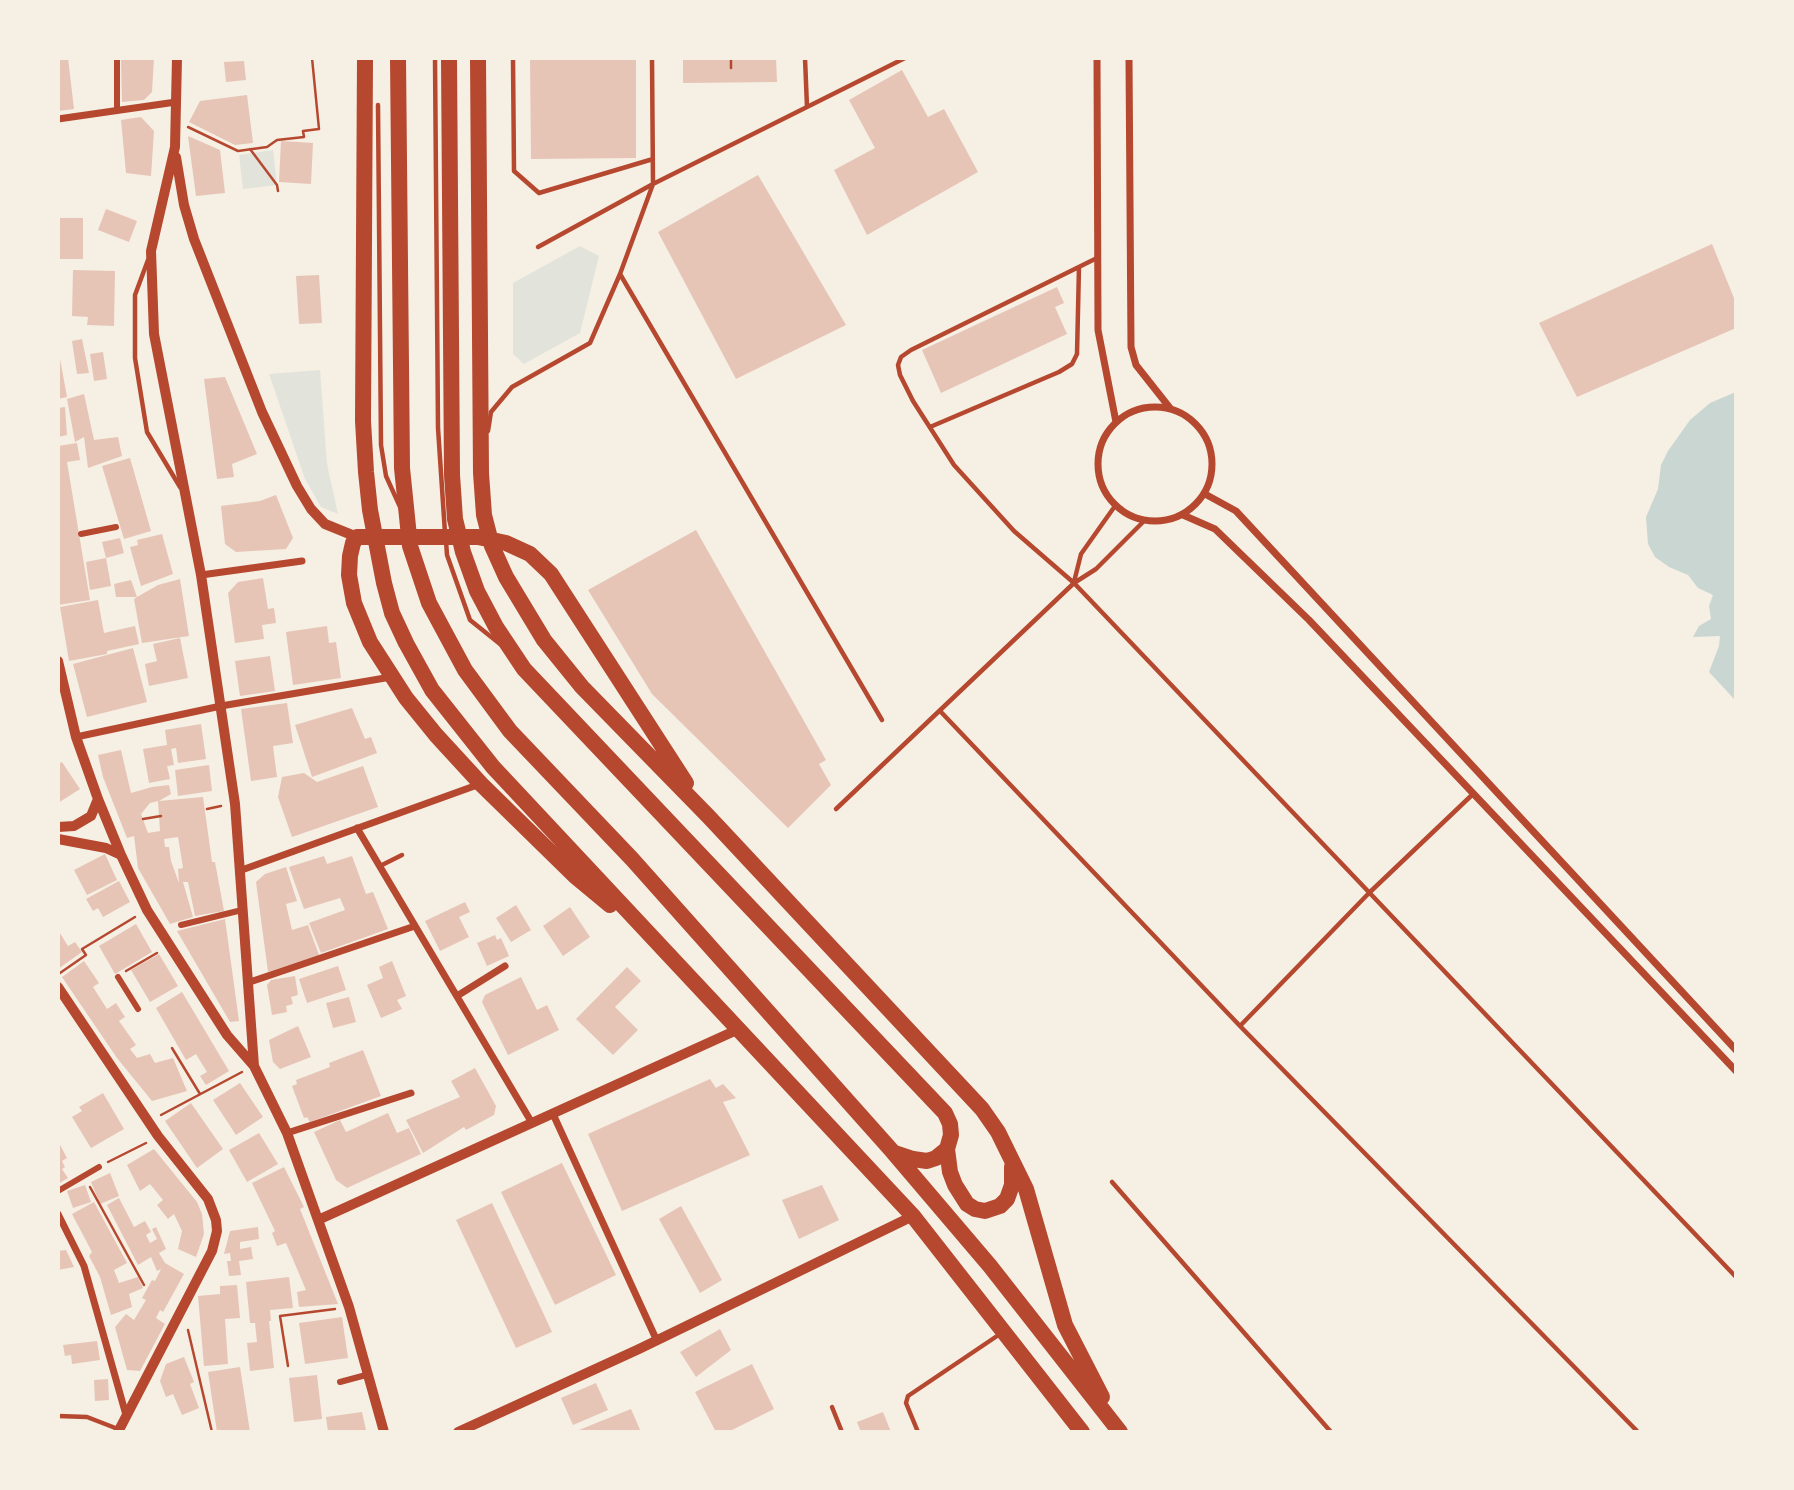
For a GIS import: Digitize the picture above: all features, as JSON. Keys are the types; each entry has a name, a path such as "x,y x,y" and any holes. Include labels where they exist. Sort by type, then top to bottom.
{"highway":[{"path":"365,58 364,434 370,510 392,613 432,690 493,766 913,1216 1079,1431"},
{"path":"398,58 400,418 404,506 410,546 429,603 465,670 510,731 632,859 893,1152 990,1266 1121,1432"},
{"path":"449,58 452,475 456,519 463,552 477,591 496,627 524,669 938,1105 950,1124 951,1135 947,1149 950,1171 961,1195 975,1209 985,1211 1000,1206 1007,1199 1012,1185 1011,1157"},
{"path":"478,58 481,473 484,515 492,547 518,600 544,639 582,687 709,817 968,1092 998,1132 1033,1211 1065,1325 1121,1432"},
{"path":"646,932 575,876 481,784 436,735 392,677 370,642 354,603 349,575 350,556 358,537 430,534 478,537 520,548 541,562 565,594 649,728 709,817"},
{"path":"893,1152 927,1161 947,1149"}],"street":[{"path":"117,58 117,109"},
{"path":"177,58 175,147 181,190 194,239 274,437 311,509 326,524 358,537"},
{"path":"1097,58 1098,330 1116,422"},
{"path":"1129,58 1131,347 1136,365 1170,408"},
{"path":"58,118 176,102"},
{"path":"175,147 151,251 154,334 201,575 235,804 254,1066"},
{"path":"1151,406 1170,408 1185,414 1197,424 1206,437 1212,456 1212,475 1205,494 1183,515 1157,522 1144,521 1115,506 1104,491 1098,473 1098,454 1104,436 1116,422 1132,411 1151,406"},
{"path":"1205,494 1236,511 1736,1050"},
{"path":"1183,515 1215,529 1309,620 1736,1072"},
{"path":"81,534 117,527"},
{"path":"201,575 303,561"},
{"path":"58,662 76,737 98,799 147,910 227,1035 254,1066 287,1133 349,1307 383,1432"},
{"path":"76,737 221,706 392,677"},
{"path":"239,871 481,784"},
{"path":"58,827 74,826 91,816 98,799"},
{"path":"357,828 532,1123"},
{"path":"58,839 106,848 121,855"},
{"path":"181,925 242,910"},
{"path":"247,983 415,926"},
{"path":"457,996 505,966"},
{"path":"117,977 138,1009"},
{"path":"58,987 158,1136 208,1199 216,1220 217,1231 212,1251 118,1431"},
{"path":"227,1035 236,1039 243,1038 250,1028"},
{"path":"318,1220 739,1029"},
{"path":"287,1133 411,1093"},
{"path":"553,1114 657,1341"},
{"path":"58,1191 99,1167"},
{"path":"58,1214 84,1266 126,1415"},
{"path":"458,1432 657,1341 913,1216"},
{"path":"340,1382 366,1375"}],"lane":[{"path":"435,58 438,428 447,555 470,620 516,656"},
{"path":"513,58 514,171 539,193 653,159"},
{"path":"481,473 491,412 512,387 590,343 620,274 653,184 652,58"},
{"path":"805,58 807,107"},
{"path":"538,247 653,184 905,58"},
{"path":"378,105 382,445 386,476 394,497 404,515 416,527"},
{"path":"151,251 135,295 135,358 147,432 186,497"},
{"path":"1097,258 901,357 898,365 900,375 930,427 954,465 1014,531 1074,583 1736,1277"},
{"path":"930,427 1072,364 1077,354 1079,267"},
{"path":"620,274 882,720"},
{"path":"1074,583 1081,554 1115,506"},
{"path":"836,809 1074,583 1096,569 1144,521"},
{"path":"940,712 1240,1026 1638,1432"},
{"path":"1240,1026 1369,893 1474,794"},
{"path":"380,866 402,855"},
{"path":"1112,1182 1331,1432"},
{"path":"918,1432 906,1403 908,1396 1004,1331"},
{"path":"832,1407 842,1432"},
{"path":"58,1416 87,1417 118,1431"}],"path":[{"path":"176,122 238,151 267,147 277,141 304,137 303,131 319,129 312,58"},
{"path":"731,58 731,68"},
{"path":"250,149 277,185 278,191"},
{"path":"143,819 161,816"},
{"path":"58,975 86,955 82,948 147,910"},
{"path":"117,977 169,946"},
{"path":"172,1048 200,1094"},
{"path":"149,1122 254,1066"},
{"path":"99,1167 158,1136"},
{"path":"83,1176 145,1285"},
{"path":"288,1366 280,1316 349,1307"},
{"path":"181,1308 212,1432"}],"shaded area":[{"path":"273,150 277,185 243,189 239,155"},
{"path":"580,246 599,256 580,333 524,364 513,354 513,283"},
{"path":"320,370 327,464 338,514 321,507 305,479 269,374"},
{"path":"1736,392 1736,701 1709,672 1720,636 1693,637 1699,626 1711,619 1709,606 1713,595 1698,588 1688,575 1655,557 1648,544 1646,517 1658,489 1661,465 1690,420 1710,403"}],"building":[{"path":"58,58 68,58 74,109 58,111"},
{"path":"121,58 154,58 152,92 144,100 122,102"},
{"path":"530,58 636,58 636,158 531,159"},
{"path":"683,58 776,58 777,82 683,83"},
{"path":"244,61 246,80 226,82 224,62"},
{"path":"902,70 928,117 944,109 978,172 867,235 834,170 875,148 849,100"},
{"path":"247,95 253,143 235,145 189,122 200,101"},
{"path":"141,117 154,131 151,176 126,173 121,120"},
{"path":"188,136 220,150 225,193 196,196"},
{"path":"281,141 313,143 311,184 279,182"},
{"path":"758,175 846,325 736,379 658,232"},
{"path":"106,209 137,221 129,242 98,230"},
{"path":"58,218 83,218 83,259 58,259"},
{"path":"1712,244 1736,303 1736,328 1577,397 1539,323"},
{"path":"73,270 115,271 114,326 87,325 88,317 72,316"},
{"path":"319,275 322,323 299,324 296,276"},
{"path":"1057,287 1064,303 1055,307 1067,334 941,393 922,350"},
{"path":"82,339 89,373 77,374 72,341"},
{"path":"58,348 67,397 58,399"},
{"path":"103,352 107,379 94,381 90,354"},
{"path":"225,377 257,454 232,464 234,477 217,479 204,379"},
{"path":"84,394 94,440 118,437 122,456 88,468 84,437 75,442 67,399"},
{"path":"65,407 67,435 58,437 58,408"},
{"path":"77,443 80,460 67,462 90,600 58,605 58,446"},
{"path":"130,458 151,531 124,539 102,466"},
{"path":"276,495 293,538 286,549 236,552 225,544 221,506 260,501"},
{"path":"696,530 826,760 819,764 831,785 788,828 652,694 588,590"},
{"path":"162,534 173,574 141,586 130,547 138,545 137,540"},
{"path":"120,538 124,553 106,558 102,542"},
{"path":"106,558 111,586 90,590 86,562"},
{"path":"263,578 268,609 274,608 276,623 262,625 264,639 235,643 228,593 238,582"},
{"path":"180,579 189,636 142,643 134,599 158,585"},
{"path":"131,580 137,597 116,597 114,584"},
{"path":"98,600 104,633 135,626 139,644 107,651 107,654 69,661 60,607"},
{"path":"327,626 329,643 336,642 341,678 293,685 286,632"},
{"path":"180,638 188,678 149,686 145,664 157,661 153,644"},
{"path":"133,648 147,702 87,717 73,664"},
{"path":"270,656 275,691 240,696 235,661"},
{"path":"287,703 293,743 273,746 277,777 251,781 241,709"},
{"path":"352,708 365,739 371,737 377,753 312,777 295,725"},
{"path":"201,724 206,759 178,763 176,748 171,749 174,765 167,766 170,779 149,783 143,749 167,745 165,730"},
{"path":"121,750 131,793 169,785 171,794 159,801 203,797 212,862 215,862 224,911 195,916 188,882 183,882 193,917 170,924 138,868 134,836 127,838 103,777 98,755","holes":["158,801 160,831 148,833 141,814 150,803","178,837 183,868 178,869 179,883 169,847 165,847 164,839"]},
{"path":"62,762 80,789 58,803 58,764"},
{"path":"209,765 212,791 178,796 175,770"},
{"path":"363,766 378,807 292,837 278,797 282,777 304,773 317,782"},
{"path":"105,854 117,880 87,895 74,870"},
{"path":"324,856 327,864 352,856 366,894 373,892 388,929 321,953 309,923 345,910 340,898 304,909 289,867"},
{"path":"286,867 297,901 286,904 292,930 308,925 319,955 268,972 256,882 265,874"},
{"path":"119,881 130,902 103,917 98,908 93,911 86,899"},
{"path":"465,902 470,912 459,917 469,937 440,951 425,921"},
{"path":"516,905 531,930 511,942 496,918"},
{"path":"570,907 590,937 563,956 543,926"},
{"path":"225,919 239,1021 230,1022 177,931"},
{"path":"136,924 152,952 115,974 99,946"},
{"path":"58,930 68,946 75,942 82,952 58,969"},
{"path":"495,935 497,940 501,938 509,956 487,966 477,943"},
{"path":"159,954 178,986 150,1002 131,970"},
{"path":"84,961 99,983 93,987 107,1009 116,1003 125,1017 119,1021 136,1045 130,1049 137,1058 150,1054 155,1063 173,1058 187,1091 152,1101 117,1058 62,977"},
{"path":"392,961 406,996 397,1000 402,1009 381,1018 367,985 383,978 379,967"},
{"path":"338,966 346,990 307,1003 299,979"},
{"path":"627,967 641,981 615,1007 638,1030 613,1055 576,1019"},
{"path":"295,976 298,995 291,997 293,1004 286,1006 287,1012 272,1015 267,985 271,980"},
{"path":"521,977 537,1010 547,1005 559,1030 508,1055 482,1002 485,995"},
{"path":"182,992 229,1071 206,1085 200,1076 207,1072 196,1054 186,1060 156,1008"},
{"path":"349,997 356,1022 333,1028 326,1003"},
{"path":"298,1026 311,1057 280,1069 273,1062 269,1040"},
{"path":"363,1050 381,1096 310,1122 307,1117 304,1118 292,1086 297,1084 296,1080"},
{"path":"475,1068 496,1106 494,1115 466,1130 464,1127 423,1153 406,1120 460,1097 451,1081"},
{"path":"710,1079 716,1088 723,1084 736,1098 723,1102 750,1155 622,1211 588,1134"},
{"path":"240,1083 263,1117 236,1135 213,1100"},
{"path":"103,1093 124,1129 91,1148 72,1117 82,1111 79,1107"},
{"path":"191,1103 223,1149 197,1168 165,1121"},
{"path":"388,1113 397,1133 409,1128 421,1154 347,1188 336,1180 314,1132 340,1120 346,1132"},
{"path":"259,1133 278,1164 247,1182 229,1150"},
{"path":"58,1141 67,1158 62,1161 65,1167 62,1169 68,1178 58,1184"},
{"path":"154,1149 197,1202 202,1214 204,1234 196,1257 178,1249 182,1231 174,1214 168,1219 157,1205 163,1200 150,1184 140,1191 127,1165"},
{"path":"562,1163 616,1275 555,1305 501,1192"},
{"path":"284,1167 304,1207 300,1209 338,1304 299,1307 297,1292 306,1290 286,1243 277,1246 272,1233 275,1231 252,1183"},
{"path":"110,1173 119,1196 100,1204 91,1182"},
{"path":"85,1185 91,1202 73,1208 67,1191"},
{"path":"822,1185 839,1220 799,1239 782,1200"},
{"path":"119,1198 134,1227 145,1221 151,1232 146,1235 150,1243 157,1239 152,1229 156,1227 166,1249 159,1253 165,1263 184,1274 163,1312 160,1310 156,1318 165,1324 140,1371 127,1370 115,1327 126,1314 134,1320 146,1300 142,1298 161,1269 157,1271 151,1257 138,1265 107,1205"},
{"path":"94,1202 127,1263 114,1270 119,1283 138,1277 143,1288 129,1294 132,1307 111,1315 100,1277 89,1256 92,1252 72,1214"},
{"path":"492,1203 552,1332 516,1348 456,1220"},
{"path":"681,1206 722,1280 700,1293 659,1219"},
{"path":"258,1227 259,1239 240,1242 240,1249 251,1247 253,1259 239,1261 241,1275 229,1276 227,1261 231,1261 230,1253 224,1254 230,1231"},
{"path":"66,1250 74,1267 58,1270 58,1251"},
{"path":"289,1277 293,1308 270,1310 274,1368 250,1371 247,1343 257,1342 255,1323 250,1323 246,1282"},
{"path":"237,1285 240,1318 225,1319 228,1364 204,1366 198,1296 220,1294 220,1286"},
{"path":"342,1317 348,1358 305,1364 299,1323"},
{"path":"720,1329 731,1350 696,1377 680,1352"},
{"path":"97,1341 100,1360 72,1364 71,1355 65,1356 63,1345"},
{"path":"184,1357 194,1382 190,1384 199,1408 182,1415 173,1394 166,1397 160,1381 166,1364"},
{"path":"752,1364 774,1409 728,1432 716,1432 695,1392"},
{"path":"240,1367 250,1432 217,1432 208,1372"},
{"path":"317,1375 322,1419 294,1422 289,1378"},
{"path":"108,1379 109,1400 95,1401 94,1380"},
{"path":"596,1383 608,1410 573,1425 561,1398"},
{"path":"631,1409 641,1432 574,1432"},
{"path":"362,1412 366,1430 328,1432 326,1417"},
{"path":"883,1412 891,1432 861,1432 857,1422"}]}
